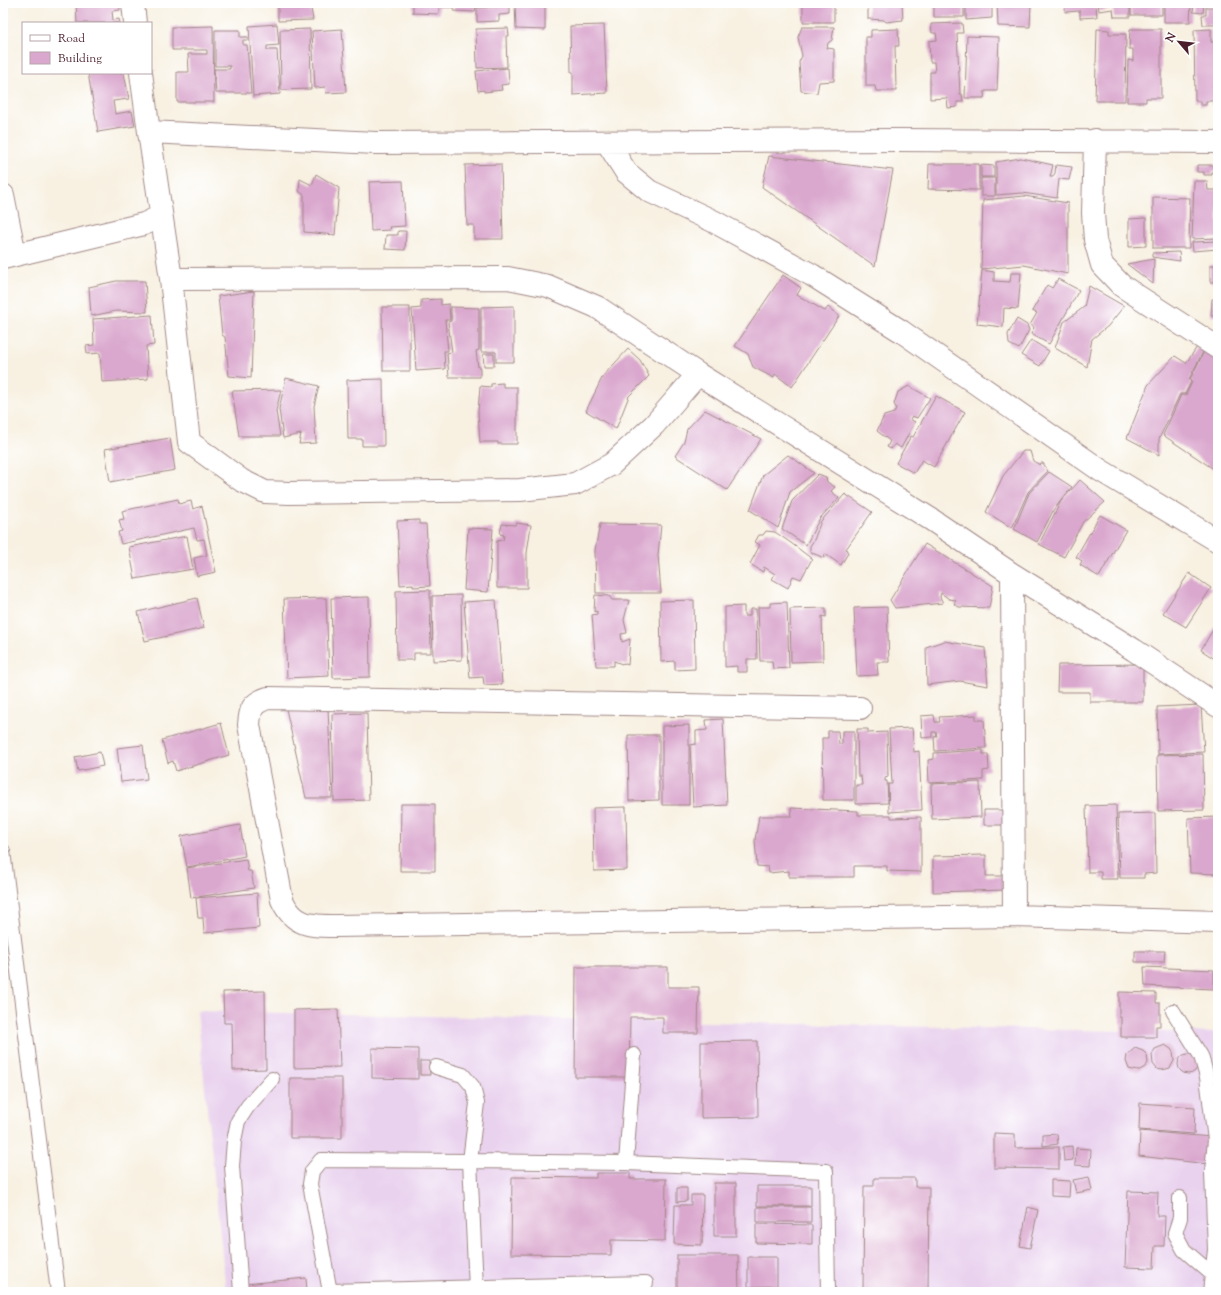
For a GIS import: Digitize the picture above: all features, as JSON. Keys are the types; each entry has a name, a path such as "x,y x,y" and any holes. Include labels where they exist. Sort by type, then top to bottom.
{"street":[{"path":"133,3 135,22"},
{"path":"141,74 171,279 189,442 241,480 265,492 289,493 520,490 575,484 612,464 654,425 698,374"},
{"path":"149,132 376,143 897,140 1095,140 1218,142"},
{"path":"1095,140 1093,213 1095,240 1102,265 1122,286 1218,348"},
{"path":"606,142 626,172 649,191 713,221 812,275 901,331 1100,470 1218,541"},
{"path":"3,195 9,257 144,224 161,216"},
{"path":"171,279 492,278 515,279 548,286 597,307 698,374 932,520 1012,574 1134,650 1218,706"},
{"path":"1012,574 1014,916"},
{"path":"860,708 268,698 258,701 250,711 249,725 282,900 287,911 297,920 311,926 1014,916 1218,922"}],"lane":[{"path":"3,851 58,1292"},
{"path":"1173,1010 1201,1056 1207,1077 1215,1140 1212,1172 1217,1250 1210,1292"},
{"path":"626,1163 634,1055"},
{"path":"436,1067 463,1075 473,1087 477,1102 470,1161 476,1288"},
{"path":"241,1292 232,1166 234,1141 238,1121 241,1116 272,1079"},
{"path":"646,1283 330,1292 310,1184 312,1171 321,1160 626,1163 826,1171 828,1292"},
{"path":"1180,1198 1180,1218 1175,1234 1184,1250 1212,1275"}],"shaded area":[{"path":"197,1011 1218,1033 1218,1292 226,1292"}],"building":[{"path":"76,3 119,3 120,10 112,11 113,20 119,19 120,22 77,22"},
{"path":"278,3 310,3 313,20 278,21"},
{"path":"413,3 477,3 477,7 476,6 475,12 454,11 454,7 439,7 439,14 413,13"},
{"path":"479,3 505,3 506,4 479,6"},
{"path":"515,3 545,3 545,30 516,29"},
{"path":"803,3 834,3 834,22 803,22"},
{"path":"868,3 902,3 903,20 886,22 884,20 868,19"},
{"path":"934,3 964,3 964,17 934,17"},
{"path":"966,3 992,3 992,18 966,20"},
{"path":"997,3 1031,3 1030,27 998,26"},
{"path":"1065,3 1096,3 1097,17 1080,18 1080,11 1065,12"},
{"path":"1098,3 1130,3 1130,17 1114,17 1113,9 1099,11"},
{"path":"1131,3 1162,3 1162,15 1131,15"},
{"path":"1164,3 1191,3 1190,22 1164,22"},
{"path":"1194,3 1204,3 1203,13 1193,12"},
{"path":"510,6 510,14 499,15 499,21 477,22 477,8"},
{"path":"1206,7 1218,7 1218,25 1203,25 1202,15 1206,15"},
{"path":"962,23 963,33 957,33 960,94 962,94 963,102 957,102 957,107 948,108 947,98 930,99 930,72 935,72 934,62 930,62 929,41 937,40 936,33 932,33 931,24"},
{"path":"277,24 279,45 267,46 267,50 277,50 280,94 253,96 249,26"},
{"path":"604,25 607,93 573,95 570,26"},
{"path":"213,26 214,102 177,102 177,72 189,72 188,54 207,54 207,50 172,50 172,27"},
{"path":"802,27 834,27 832,40 828,43 827,48 834,49 834,81 819,82 817,93 801,91 799,62 802,56 798,37"},
{"path":"508,28 509,36 506,36 507,67 477,68 476,29"},
{"path":"310,29 311,89 281,90 280,30"},
{"path":"342,29 346,92 326,93 325,87 315,88 312,31"},
{"path":"898,29 899,46 895,46 896,91 876,91 875,86 866,86 866,37 871,37 871,30"},
{"path":"1097,29 1109,30 1109,34 1126,34 1125,101 1095,101"},
{"path":"1130,29 1161,29 1161,98 1146,98 1146,102 1127,102 1128,60 1133,61 1133,49 1129,49"},
{"path":"1211,29 1211,42 1218,42 1218,105 1214,105 1214,101 1206,101 1206,105 1200,105 1200,101 1195,101 1194,30"},
{"path":"215,30 240,30 240,37 248,37 248,40 243,40 243,45 247,45 251,93 216,93 214,69 230,69 230,66 215,66"},
{"path":"967,36 999,37 997,91 985,91 984,98 965,98"},
{"path":"508,68 509,84 501,85 502,90 484,92 484,90 478,91 476,71"},
{"path":"88,74 124,74 129,99 113,101 115,114 132,111 135,126 98,132"},
{"path":"769,156 893,170 875,266 762,187"},
{"path":"1021,158 1053,165 1050,177 1053,177 1055,173 1056,165 1072,167 1069,180 1059,179 1057,198 1022,193 996,195 996,162"},
{"path":"501,164 503,239 474,239 474,225 467,225 465,165"},
{"path":"929,164 979,164 979,190 928,189"},
{"path":"981,165 994,166 994,177 981,177"},
{"path":"1197,165 1218,165 1218,172 1212,172 1212,175 1204,175 1204,172 1197,172"},
{"path":"316,174 339,188 335,235 304,232 304,195 299,191 300,179 312,185"},
{"path":"981,178 995,178 995,196 981,196"},
{"path":"403,181 405,226 389,227 390,230 371,231 369,182"},
{"path":"1194,181 1207,181 1208,190 1218,190 1218,238 1192,239"},
{"path":"1024,196 1068,203 1068,274 1024,265 981,269 983,200"},
{"path":"1153,197 1190,198 1189,248 1153,248"},
{"path":"1146,218 1146,246 1129,247 1129,219"},
{"path":"398,231 406,231 405,250 385,249 386,235 398,235"},
{"path":"1218,241 1218,249 1193,251 1192,242"},
{"path":"1179,252 1180,261 1152,257 1152,253"},
{"path":"1154,259 1153,284 1127,264"},
{"path":"1210,265 1218,265 1218,282 1210,282"},
{"path":"982,270 994,272 994,281 1010,282 1011,273 1021,273 1018,309 1004,308 1003,327 977,324"},
{"path":"783,275 801,288 797,295 825,311 828,307 839,316 792,387 775,374 774,378 753,367 748,354 735,346"},
{"path":"1058,279 1079,290 1049,344 1031,334 1034,327 1030,325 1037,313 1032,311 1047,285 1052,288"},
{"path":"116,281 145,281 147,312 116,311 91,316 89,287"},
{"path":"1089,286 1124,306 1108,326 1092,339 1087,367 1055,348 1064,322 1084,307"},
{"path":"254,291 251,378 229,376 225,337 222,335 218,296"},
{"path":"441,299 441,305 449,304 450,320 445,320 448,351 444,351 445,369 416,371 412,309 421,308 421,300"},
{"path":"1212,299 1218,299 1218,316 1211,316"},
{"path":"514,306 514,362 496,362 496,352 481,352 481,307"},
{"path":"382,307 410,307 410,371 383,371"},
{"path":"451,307 479,308 479,350 476,351 478,367 480,367 480,377 449,377 447,353 452,352 448,322 451,321"},
{"path":"152,315 154,345 146,346 148,379 102,382 100,353 87,354 86,346 94,345 93,319"},
{"path":"1017,319 1027,325 1029,330 1019,349 1009,344 1008,334"},
{"path":"1031,340 1049,351 1040,366 1021,355"},
{"path":"1207,346 1218,354 1218,472 1163,435 1181,395 1186,395 1192,382 1190,379"},
{"path":"1197,347 1204,350 1189,379 1191,382 1185,394 1180,394 1159,439 1159,455 1127,438 1148,385 1175,356 1186,363"},
{"path":"628,349 640,360 649,376 629,396 616,429 586,411 603,376"},
{"path":"483,354 494,354 494,366 484,366"},
{"path":"286,378 319,386 314,406 316,443 299,444 301,434 283,438 279,409"},
{"path":"383,379 384,446 362,446 362,439 348,439 347,380"},
{"path":"503,383 503,387 517,387 517,444 480,442 478,412 480,386 491,387 491,384"},
{"path":"909,386 930,398 917,418 912,416 910,419 915,422 901,448 895,444 891,449 887,447 890,441 877,431 884,416 894,413 896,408 894,404 898,392"},
{"path":"281,390 276,411 280,436 239,436 232,391"},
{"path":"936,396 965,412 934,467 922,460 914,473 896,463 911,436 913,437"},
{"path":"705,410 761,439 727,490 675,456 684,442 687,429"},
{"path":"170,438 175,470 110,482 105,449"},
{"path":"1023,451 1030,451 1033,461 1040,465 1043,463 1048,471 1028,492 1012,528 986,512 1003,476"},
{"path":"788,455 814,473 790,492 778,528 750,510 763,475"},
{"path":"1049,472 1072,487 1054,509 1037,542 1014,529 1029,493"},
{"path":"818,474 826,477 827,482 835,487 831,491 839,498 820,518 806,545 782,529 792,501"},
{"path":"1080,480 1105,502 1083,522 1064,557 1039,544 1061,501"},
{"path":"845,494 872,512 846,549 848,553 841,565 825,554 824,558 810,552 810,546 814,540 821,521"},
{"path":"178,499 179,504 191,501 193,509 202,506 216,572 197,576 194,558 207,555 204,539 197,540 194,528 121,544 118,532 122,531 119,520 124,519 122,511"},
{"path":"1100,515 1126,530 1099,577 1080,565 1082,561 1076,557"},
{"path":"419,520 419,524 426,524 430,586 413,587 413,584 400,585 397,521"},
{"path":"516,523 531,525 527,553 527,588 497,588 497,541 503,540 504,535 500,534 502,524 515,525"},
{"path":"600,524 661,525 658,555 661,593 596,593 595,550"},
{"path":"468,528 493,529 488,592 464,590"},
{"path":"766,531 775,532 812,559 801,579 793,576 788,588 772,579 775,574 764,567 763,572 750,564 760,545 755,542 759,535 763,535"},
{"path":"187,536 193,569 135,579 129,547"},
{"path":"925,544 993,586 989,608 959,607 954,604 956,600 949,599 941,593 940,597 943,603 895,608 890,600"},
{"path":"1189,573 1211,588 1186,627 1163,613"},
{"path":"430,590 431,653 414,653 414,660 397,660 396,591"},
{"path":"461,595 462,660 433,661 432,596"},
{"path":"595,595 609,596 612,600 629,600 624,620 627,633 621,634 622,642 630,639 628,665 614,661 614,666 596,666 592,615 597,614 597,611 594,612"},
{"path":"369,597 370,677 333,678 331,598"},
{"path":"197,598 204,628 145,641 138,612"},
{"path":"326,598 329,676 287,678 284,599"},
{"path":"496,600 502,684 484,685 483,677 470,678 464,602"},
{"path":"694,600 695,669 675,670 675,661 661,662 660,601"},
{"path":"787,602 789,668 773,669 772,661 760,661 758,607 770,607 770,603"},
{"path":"744,606 744,616 750,616 750,609 756,609 757,659 747,659 747,672 737,672 737,666 725,667 725,607"},
{"path":"887,607 889,662 877,662 878,675 857,676 854,608"},
{"path":"826,608 826,617 822,616 823,661 791,662 790,609"},
{"path":"1218,621 1218,661 1201,650"},
{"path":"944,641 985,648 988,686 960,681 927,685 926,647"},
{"path":"1143,664 1143,702 1090,702 1090,692 1057,692 1058,665"},
{"path":"1201,705 1204,752 1158,754 1157,707"},
{"path":"328,708 332,798 306,798 286,709"},
{"path":"367,713 369,800 334,801 332,714"},
{"path":"934,715 935,722 940,722 939,717 976,715 976,720 984,720 986,748 935,751 934,737 937,736 936,732 932,732 932,737 922,738 921,716"},
{"path":"723,719 727,805 693,807 690,745 696,744 696,731 707,730 706,720"},
{"path":"221,723 229,755 176,771 173,761 168,763 162,740"},
{"path":"689,725 689,805 662,805 662,726"},
{"path":"912,728 914,752 919,751 922,810 889,812 888,784 892,784 889,729"},
{"path":"857,729 868,729 868,733 887,732 888,777 885,778 885,781 887,781 888,803 856,804 856,785 862,785 861,776 858,776"},
{"path":"828,731 838,731 839,744 842,744 842,731 854,731 854,800 823,800 822,738 828,738"},
{"path":"628,735 659,735 659,800 629,801"},
{"path":"143,745 147,779 121,782 117,748"},
{"path":"983,750 983,754 988,754 989,770 983,771 983,780 929,783 928,760 934,759 934,753"},
{"path":"100,752 103,766 78,771 75,757"},
{"path":"1203,754 1204,810 1158,811 1157,755"},
{"path":"980,782 981,817 932,819 931,784"},
{"path":"401,804 435,804 435,871 400,871"},
{"path":"1116,805 1118,879 1101,879 1101,872 1088,872 1086,806"},
{"path":"626,807 627,870 594,871 593,808"},
{"path":"791,808 858,811 858,815 891,815 891,818 921,817 921,872 887,871 887,866 854,866 854,877 789,877 789,871 769,873 768,867 757,866 755,840 759,816 792,816"},
{"path":"984,810 1006,810 1006,825 984,825"},
{"path":"1155,813 1156,873 1144,874 1144,878 1120,878 1118,814"},
{"path":"1218,817 1215,827 1218,833 1218,851 1216,856 1218,874 1190,873 1188,818"},
{"path":"240,825 245,856 187,867 181,836"},
{"path":"986,855 986,876 1006,876 1006,890 933,892 933,856"},
{"path":"246,859 248,871 251,871 254,888 191,898 187,868"},
{"path":"257,893 259,928 204,933 203,918 198,918 196,898"},
{"path":"1135,951 1165,951 1164,962 1135,962"},
{"path":"576,967 668,967 668,987 699,987 698,1033 663,1033 663,1017 630,1017 629,1077 575,1077"},
{"path":"1144,967 1214,970 1214,989 1145,986"},
{"path":"265,991 266,1069 233,1070 232,1023 224,1023 223,992"},
{"path":"1119,992 1156,993 1156,1003 1160,1003 1160,1026 1156,1026 1156,1037 1121,1037"},
{"path":"338,1009 340,1067 294,1068 294,1010"},
{"path":"757,1041 758,1117 701,1118 701,1042"},
{"path":"1165,1045 1173,1052 1174,1061 1170,1068 1162,1070 1157,1069 1153,1064 1152,1055 1155,1049"},
{"path":"372,1048 418,1049 418,1079 372,1078"},
{"path":"1135,1048 1143,1051 1147,1055 1148,1063 1145,1067 1138,1071 1129,1069 1126,1061 1127,1055"},
{"path":"1188,1054 1195,1057 1198,1064 1195,1071 1188,1074 1181,1071 1178,1064 1181,1057"},
{"path":"420,1061 429,1061 430,1075 420,1075"},
{"path":"290,1078 342,1078 342,1138 290,1138"},
{"path":"1140,1103 1195,1107 1194,1134 1139,1130"},
{"path":"1140,1131 1211,1137 1208,1164 1139,1156"},
{"path":"994,1133 1015,1134 1015,1148 1059,1147 1059,1169 994,1168"},
{"path":"1057,1134 1058,1144 1043,1146 1043,1135"},
{"path":"1072,1146 1073,1160 1064,1161 1063,1147"},
{"path":"1076,1148 1091,1149 1090,1166 1075,1165"},
{"path":"596,1173 630,1173 630,1179 666,1179 665,1241 611,1240 611,1255 511,1254 512,1177 596,1178"},
{"path":"1089,1177 1092,1190 1076,1193 1073,1180"},
{"path":"874,1178 915,1178 915,1187 929,1187 928,1292 863,1292 864,1186 874,1186"},
{"path":"1051,1180 1070,1181 1069,1197 1051,1196"},
{"path":"714,1183 736,1183 736,1236 714,1236"},
{"path":"757,1186 811,1186 811,1206 757,1206"},
{"path":"677,1188 687,1188 687,1201 677,1202"},
{"path":"1128,1191 1158,1192 1157,1216 1165,1216 1164,1246 1155,1246 1154,1268 1125,1267"},
{"path":"691,1195 703,1195 702,1245 674,1244 675,1205 691,1205"},
{"path":"757,1207 811,1207 811,1222 757,1222"},
{"path":"1028,1207 1038,1210 1030,1248 1020,1246"},
{"path":"756,1224 812,1225 812,1244 756,1243"},
{"path":"677,1255 738,1255 739,1292 677,1292"},
{"path":"748,1257 777,1257 777,1286 748,1287"},
{"path":"306,1278 307,1292 246,1292 245,1284"}]}
